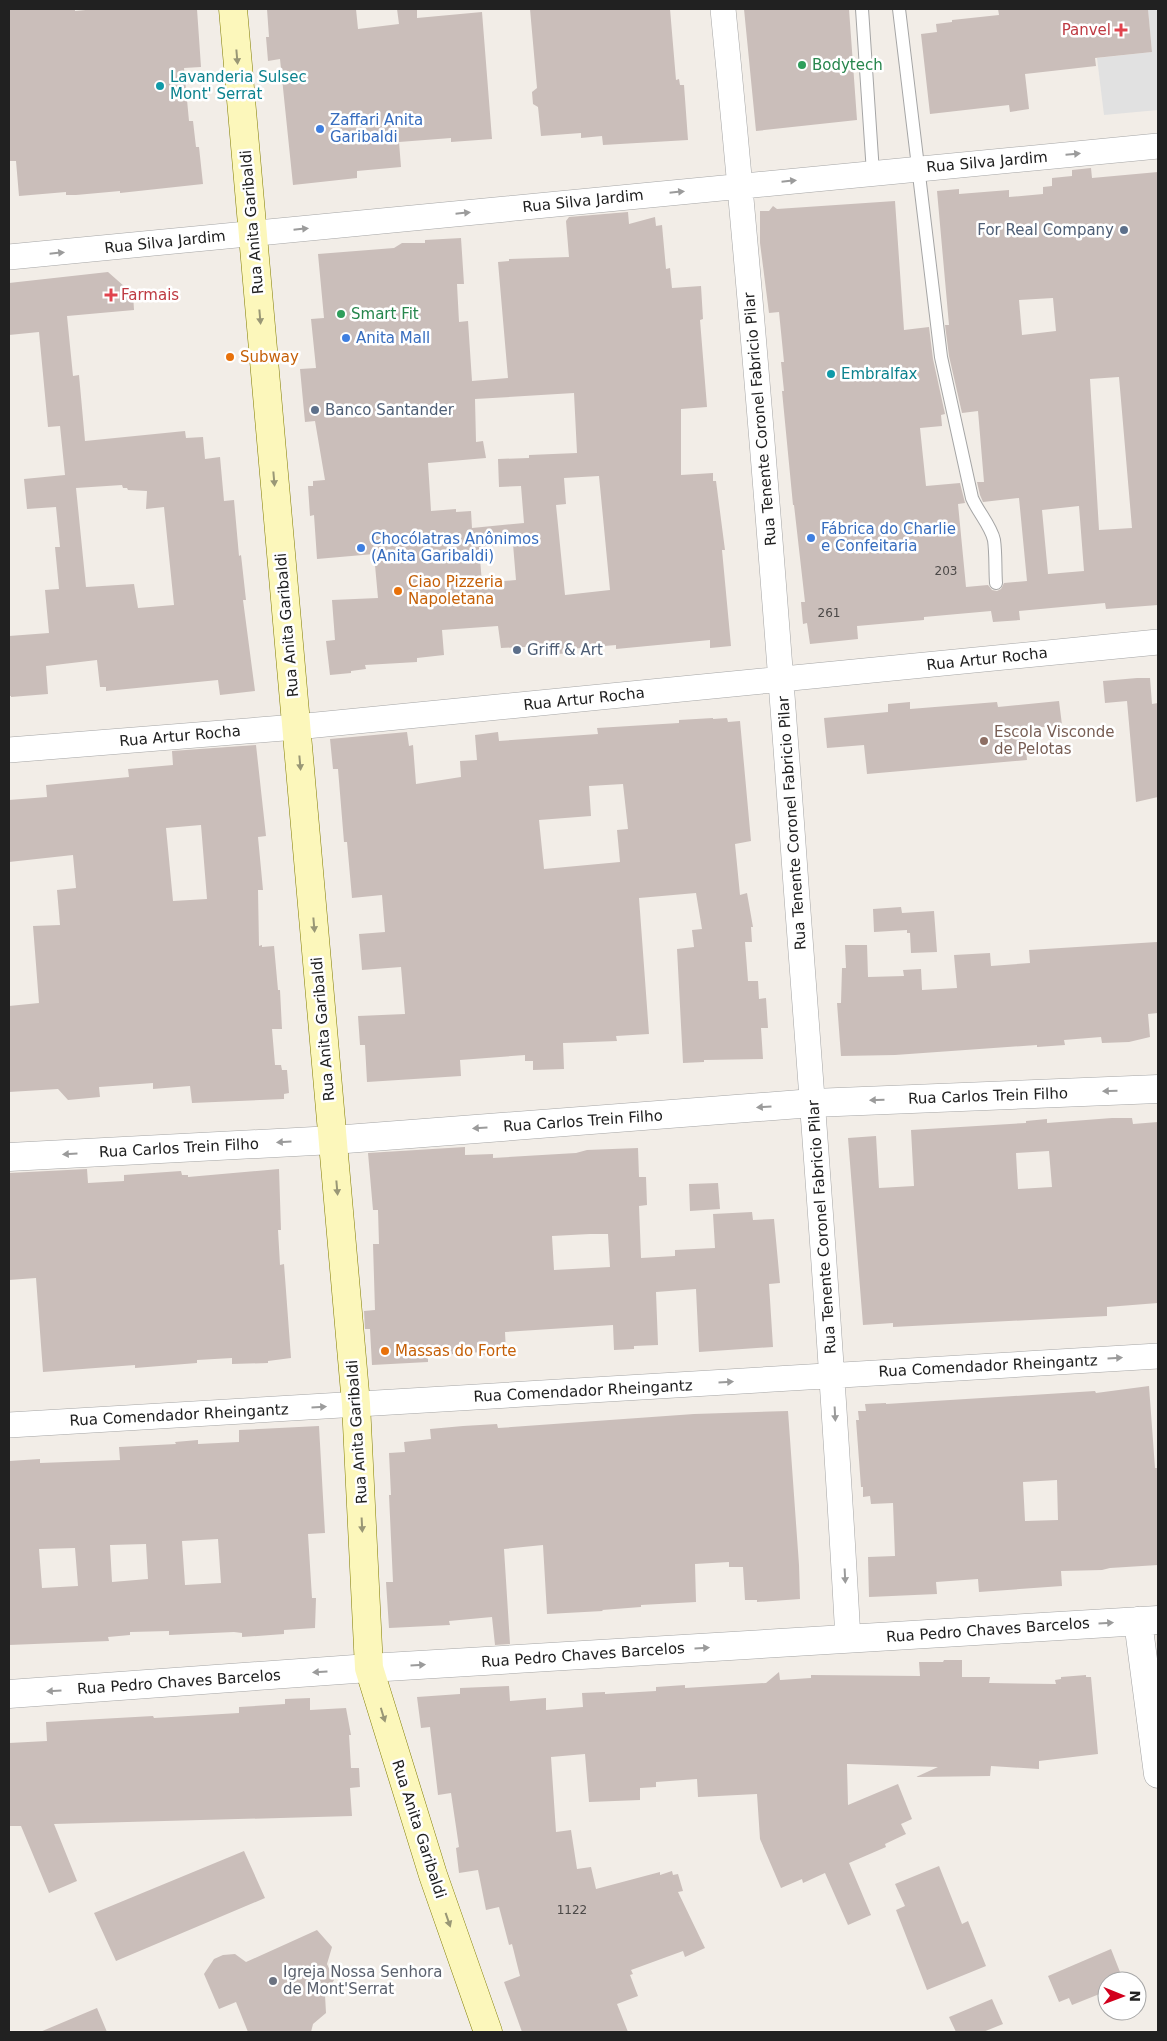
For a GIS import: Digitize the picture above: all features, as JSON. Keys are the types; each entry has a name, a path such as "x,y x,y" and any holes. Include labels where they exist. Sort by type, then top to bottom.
{"main road":[{"name":"Rua Anita Garibaldi","path":"233,9 356,1404 369,1668 433,1875 488,2032"}],"street":[{"name":"Rua Tenente Coronel Fabricio Pilar","path":"723,9 741,186 781,680 833,1376 848,1638"},
{"name":"Rua Silva Jardim","path":"9,257 1158,146"},
{"name":"Rua Artur Rocha","path":"9,750 296,727 1158,642"},
{"name":"Rua Carlos Trein Filho","path":"9,1157 333,1140 813,1103 1158,1088"},
{"name":"Rua Comendador Rheingantz","path":"9,1425 1158,1356"},
{"name":"Rua Pedro Chaves Barcelos","path":"9,1694 369,1668 1148,1620"},
{"path":"1148,1620 1158,1774"}],"lane":[{"path":"862,9 873,173"},
{"path":"899,9 941,357 972,498 994,540 996,583"}],"shaded area":[{"path":"1148,9 1158,9 1158,110 1104,115 1097,58 1152,52"}],"building":[{"path":"9,9 75,9 75,11 96,9 197,9 201,67 184,68 189,121 193,121 196,147 199,147 203,184 120,193 120,191 66,195 66,192 19,196 16,161 9,161"},
{"path":"267,9 356,9 358,29 399,24 397,9 417,9 417,18 482,12 492,139 451,142 451,138 399,142 401,167 357,171 357,178 293,185 280,59 268,61 266,37 269,37"},
{"path":"530,9 670,9 676,80 679,79 680,85 684,85 688,140 603,145 602,136 581,138 581,133 541,136 538,107 533,104 532,92 537,88"},
{"path":"744,9 849,9 857,120 756,131"},
{"path":"998,9 1148,9 1152,52 1095,58 1096,66 1025,74 1029,109 1010,112 1009,105 930,114 921,34 937,32 936,24 952,22 952,20 999,15"},
{"path":"1091,168 1092,178 1158,172 1158,605 1106,609 1105,603 1019,611 1020,620 993,622 991,611 924,617 924,620 857,626 858,639 810,644 807,623 803,624 801,602 805,602 782,391 784,391 781,362 784,362 779,312 769,313 760,243 760,211 769,211 773,206 777,209 895,201 904,330 929,327 933,359 945,414 941,415 942,426 920,428 926,486 960,483 965,503 958,504 966,587 988,585 992,590 997,591 1001,589 1004,583 1027,581 1019,498 983,502 980,495 977,482 984,482 978,411 962,413 949,356 945,325 949,325 937,191 959,189 959,194 1009,190 1009,197 1043,194 1043,187 1052,186 1052,178 1072,176 1072,170","holes":["1053,298 1056,331 1022,335 1019,300","1119,377 1132,528 1099,530 1090,379","1079,506 1084,571 1048,574 1042,510"]},
{"path":"628,212 629,224 655,217 656,226 662,225 666,269 670,268 672,288 701,286 703,319 700,320 707,407 681,409 681,475 713,473 713,481 716,481 725,550 722,550 731,646 710,648 710,640 616,649 616,645 570,649 570,653 545,655 544,646 501,648 498,626 442,630 444,655 417,658 417,662 365,665 366,669 330,675 326,641 335,640 332,600 378,598 374,554 317,559 314,515 310,516 308,486 313,486 313,481 325,480 315,421 305,422 300,369 316,368 311,319 324,318 318,254 394,248 402,243 425,243 425,240 461,238 464,284 457,284 459,322 468,321 472,381 508,378 498,262 509,261 509,259 569,257 566,221 569,217","holes":["574,393 577,453 529,455 529,458 498,459 499,487 521,486 524,523 472,528 471,511 456,512 456,509 431,511 428,463 486,458 483,441 476,442 475,399","599,476 610,590 565,595 556,505 566,504 564,478","513,544 516,580 482,583 479,547"]},
{"path":"108,272 133,294 134,310 67,316 73,376 79,375 85,441 185,431 186,438 203,437 205,459 220,457 224,501 234,500 239,556 241,555 246,600 243,600 255,691 220,695 218,680 106,691 106,687 100,687 97,660 46,666 48,694 9,696 9,636 49,633 45,590 59,589 55,547 60,547 56,507 27,509 24,479 65,475 60,426 48,427 39,332 9,335 9,283","holes":["122,485 123,488 147,491 146,509 164,507 174,605 138,608 134,584 86,587 76,488"]},
{"path":"1150,678 1152,704 1158,703 1158,797 1136,802 1127,701 1105,703 1103,681"},
{"path":"1059,701 1062,725 1024,729 1027,760 867,774 864,745 827,748 824,718 888,712 888,704 910,702 910,709 997,702 998,707"},
{"path":"727,718 728,722 740,721 751,841 735,844 740,895 747,893 753,927 751,927 752,942 745,942 748,981 758,981 759,999 766,998 768,1028 761,1028 763,1059 704,1060 704,1062 683,1063 677,949 694,947 692,930 702,929 696,893 639,898 649,1034 616,1036 617,1041 563,1043 564,1069 533,1070 533,1061 525,1061 525,1055 460,1060 461,1076 367,1082 365,1045 360,1045 358,1016 405,1014 401,967 362,970 359,934 385,932 382,895 352,898 347,842 344,842 338,769 333,769 330,739 407,732 409,746 413,745 416,784 461,777 460,761 477,760 475,735 498,732 499,741 598,734 597,728 679,723 679,720","holes":["623,784 628,829 617,830 620,862 544,869 539,820 591,816 589,786"]},
{"path":"256,745 266,836 258,837 263,890 258,890 259,946 274,946 278,990 280,990 282,1029 272,1029 275,1065 281,1065 282,1070 287,1070 289,1093 284,1094 284,1099 192,1103 190,1086 153,1089 153,1083 99,1087 100,1097 68,1100 58,1089 9,1092 9,1006 39,1003 33,926 60,925 57,890 76,888 73,855 9,862 9,800 47,797 46,785 129,777 128,769 173,765 172,751","holes":["201,825 207,899 173,901 166,828"]},
{"path":"901,907 902,913 934,911 937,952 911,953 910,933 907,933 907,930 874,932 873,909"},
{"path":"1157,942 1158,1013 1148,1014 1150,1037 1129,1042 1102,1043 1101,1037 1064,1040 1065,1045 1037,1047 1037,1045 895,1055 841,1056 837,1003 841,1003 842,968 846,968 845,945 867,945 868,977 904,976 903,970 921,969 922,990 957,988 954,955 990,953 991,966 1030,963 1029,950"},
{"path":"1112,1118 1132,1118 1133,1124 1158,1122 1158,1303 1107,1307 1107,1316 893,1327 893,1323 863,1325 848,1138 876,1136 879,1188 914,1186 911,1130 1026,1123 1026,1121 1047,1119 1047,1123","holes":["1049,1151 1052,1187 1018,1189 1016,1153"]},
{"path":"465,1147 465,1155 493,1154 493,1158 576,1153 587,1150 638,1148 639,1177 646,1177 647,1205 639,1206 641,1258 675,1256 675,1250 715,1248 713,1214 752,1212 753,1220 774,1219 780,1283 769,1284 773,1347 699,1352 696,1289 656,1292 658,1345 634,1346 634,1349 614,1350 613,1325 505,1332 506,1353 482,1355 482,1352 428,1356 428,1362 372,1365 370,1329 365,1329 364,1311 375,1310 373,1244 379,1244 378,1210 373,1210 368,1153","holes":["608,1234 610,1267 554,1270 552,1236"]},
{"path":"87,1169 88,1183 124,1181 124,1175 181,1171 182,1175 188,1175 188,1177 279,1169 281,1230 278,1230 280,1265 284,1264 291,1358 268,1361 268,1363 232,1364 232,1358 197,1360 197,1363 135,1368 135,1365 43,1372 36,1278 9,1280 9,1173"},
{"path":"718,1183 720,1209 690,1211 689,1184"},
{"path":"1149,1386 1155,1468 1158,1468 1158,1565 1102,1570 1061,1571 1062,1586 979,1592 978,1579 936,1582 937,1594 869,1597 868,1557 895,1556 893,1503 871,1504 870,1496 863,1497 863,1487 861,1487 856,1420 859,1420 858,1411 866,1411 865,1404 1095,1391 1096,1393","holes":["1057,1480 1058,1520 1025,1521 1023,1482"]},
{"path":"788,1411 800,1599 757,1602 757,1600 745,1600 743,1567 729,1567 729,1562 695,1564 696,1602 641,1605 641,1607 603,1611 547,1614 543,1545 504,1549 510,1644 495,1645 492,1617 449,1621 450,1625 389,1628 386,1582 393,1582 389,1453 405,1452 404,1442 431,1439 430,1429 463,1426 497,1424 498,1428 694,1414"},
{"path":"319,1426 325,1533 308,1534 312,1598 316,1598 315,1628 284,1630 284,1634 242,1637 242,1633 234,1632 169,1635 169,1631 130,1632 130,1635 108,1637 109,1641 9,1645 9,1461 40,1459 40,1463 120,1460 119,1447 176,1444 175,1442 198,1440 198,1444 239,1442 239,1430","holes":["218,1539 221,1583 185,1585 182,1541","146,1544 148,1579 112,1582 110,1545","75,1548 78,1586 42,1588 39,1549"]},
{"path":"944,1660 962,1660 962,1677 990,1677 989,1683 1056,1684 1055,1680 1061,1679 1061,1677 1086,1675 1086,1677 1091,1677 1098,1754 1039,1761 1039,1769 991,1766 990,1776 916,1777 938,1767 847,1764 848,1805 898,1784 912,1819 901,1824 906,1834 885,1844 886,1847 849,1863 871,1915 848,1925 825,1873 803,1883 802,1879 781,1888 760,1839 757,1794 698,1797 697,1779 656,1782 656,1787 640,1788 640,1800 589,1802 585,1754 551,1757 556,1832 571,1830 577,1869 591,1867 596,1889 660,1872 660,1875 672,1871 673,1875 678,1874 683,1891 678,1892 705,1948 685,1957 683,1951 631,1970 633,1974 630,1975 638,1996 617,2004 628,2032 522,2032 504,1982 520,1976 512,1944 509,1945 499,1907 486,1910 478,1870 459,1873 456,1848 459,1847 451,1793 438,1795 430,1727 421,1728 417,1697 460,1694 460,1688 509,1686 510,1701 546,1698 546,1710 583,1707 582,1693 605,1692 605,1694 656,1691 656,1687 685,1685 685,1688 766,1683 779,1672 780,1680 811,1678 811,1675 920,1676 919,1662 943,1662"},
{"path":"310,1698 310,1710 346,1708 351,1735 349,1735 351,1768 359,1768 360,1787 350,1788 352,1816 54,1824 77,1881 49,1893 21,1826 9,1826 9,1743 47,1741 46,1722 239,1713 239,1707 285,1704 285,1699"},
{"path":"244,1851 265,1898 116,1961 94,1913"},
{"path":"939,1866 962,1924 968,1921 986,1966 927,1990 896,1910 905,1906 895,1884"},
{"name":"Igreja Nossa Senhora de Mont'Serrat","path":"317,1930 332,1947 327,1964 334,1980 325,1995 326,2013 313,2024 311,2032 248,2032 236,2002 219,2009 204,1974 214,1959 223,1955 235,1954 246,1962"},
{"path":"1111,1949 1120,1971 1097,1971 1097,1995 1072,2005 1069,1998 1059,2002 1048,1976"},
{"path":"992,1999 1003,2024 983,2032 956,2032 949,2017"},
{"path":"97,2008 107,2032 40,2032"}],"place":[{"name":"Panvel","path":"1121,30"},
{"name":"Bodytech","path":"802,65"},
{"name":"Lavanderia Sulsec Mont' Serrat","path":"160,86"},
{"name":"Zaffari Anita Garibaldi","path":"320,129"},
{"name":"For Real Company","path":"1124,230"},
{"name":"Farmais","path":"111,295"},
{"name":"Smart Fit","path":"341,314"},
{"name":"Anita Mall","path":"346,338"},
{"name":"Subway","path":"230,357"},
{"name":"Embralfax","path":"831,374"},
{"name":"Banco Santander","path":"315,410"},
{"name":"Fábrica do Charlie e Confeitaria","path":"811,538"},
{"name":"Chocólatras Anônimos (Anita Garibaldi)","path":"361,548"},
{"name":"Ciao Pizzeria Napoletana","path":"398,591"},
{"name":"Griff & Art","path":"517,650"},
{"name":"Escola Visconde de Pelotas","path":"984,741"},
{"name":"Massas do Forte","path":"385,1351"},
{"name":"Igreja Nossa Senhora de Mont'Serrat","path":"273,1981"}]}
